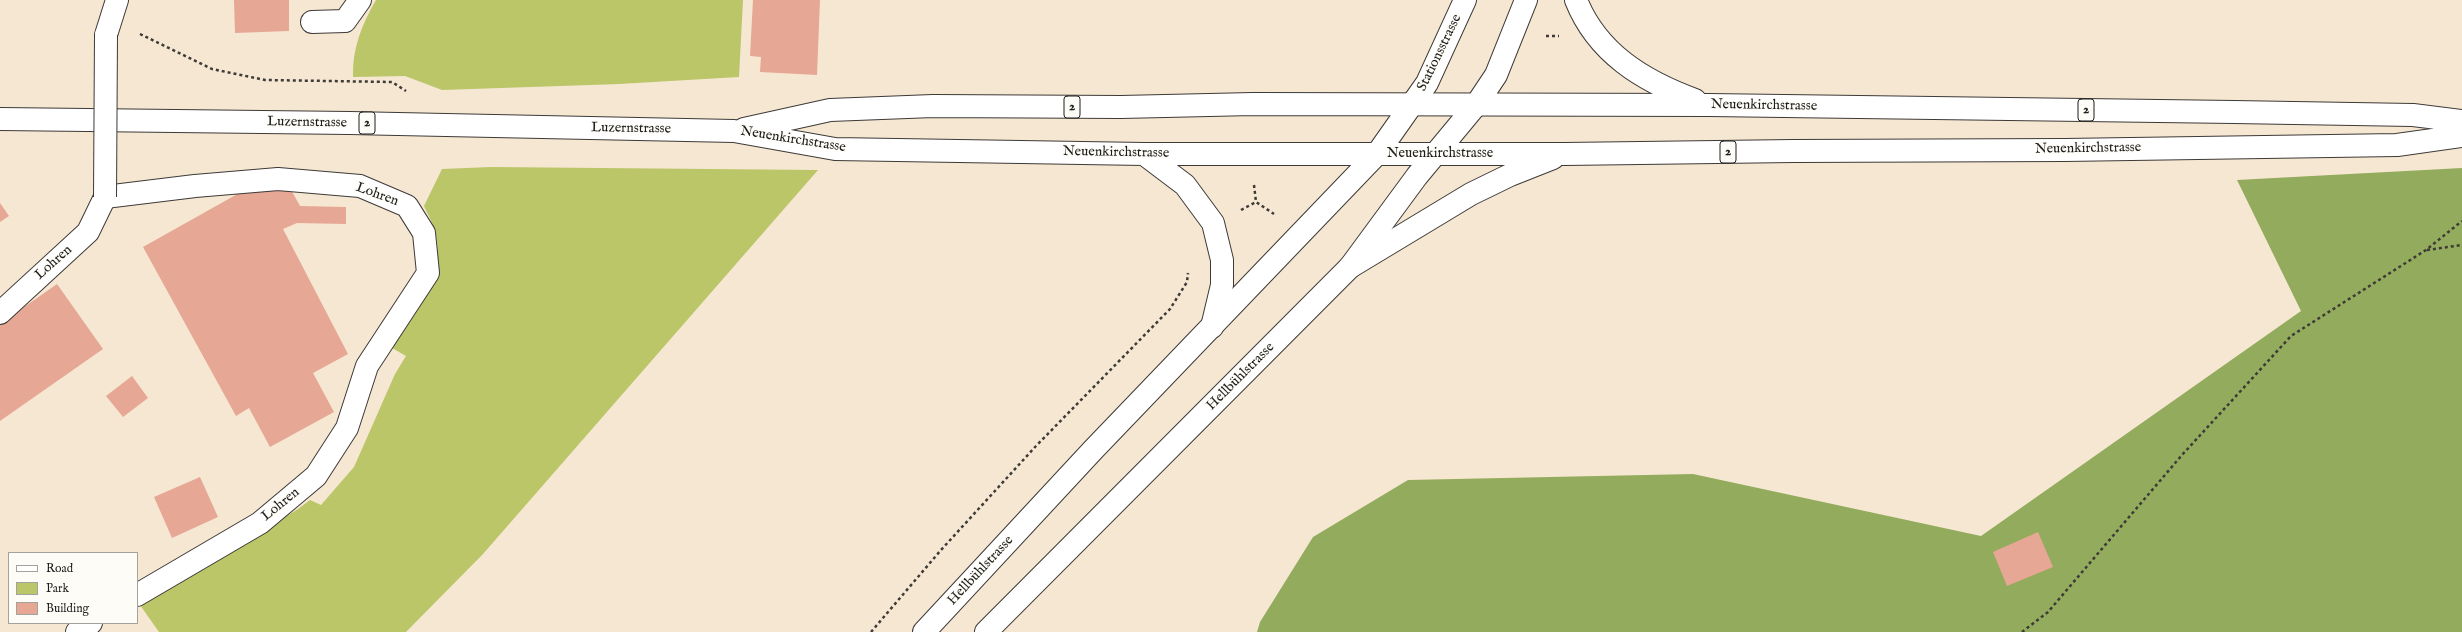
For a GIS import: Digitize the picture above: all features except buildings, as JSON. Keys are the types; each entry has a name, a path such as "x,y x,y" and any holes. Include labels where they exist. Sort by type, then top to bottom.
{"main road":[{"path":"105,197 108,28 116,0"},
{"path":"312,22 345,21 360,0"},
{"name":"Stationsstrasse","path":"1413,105 1427,83 1465,0"},
{"path":"1476,105 1496,75 1526,0"},
{"path":"1576,0 1590,29 1600,42 1635,73 1668,90 1709,105"},
{"name":"Hellbühlstrasse","path":"924,632 1376,154 1413,105"},
{"name":"Hellbühlstrasse","path":"986,632 1350,267 1436,152 1476,105"},
{"name":"Neuenkirchstrasse","path":"734,131 830,110 933,106 1709,105 2413,115 2462,121"},
{"name":"Luzernstrasse","path":"0,119 350,123 734,131"},
{"name":"Neuenkirchstrasse","path":"734,131 835,149 1144,154 1376,154 1436,152 1564,154 2397,145 2462,136"},
{"path":"1144,154 1185,185 1213,223 1222,260 1222,285 1212,327"},
{"path":"1350,267 1471,194 1510,175 1564,154"},
{"name":"Lohren","path":"0,313 88,232 105,197 195,186 278,179 360,186 407,206 424,233 428,273 367,366 347,428 316,476 260,522 138,593"},
{"path":"77,632 89,624"}],"path":[{"path":"108,28 212,69 265,80 392,82 408,92"},
{"path":"1543,36 1566,36"},
{"path":"1252,178 1256,202 1280,218"},
{"path":"1238,211 1256,202"},
{"path":"2022,632 2048,612 2182,455 2291,336 2426,250 2462,221"},
{"path":"2426,250 2462,245"},
{"path":"871,632 941,550 1036,446 1170,309 1187,282 1189,268"}],"green space":[{"path":"376,0 743,0 739,77 619,84 442,90 405,76 353,77 356,47 366,18"},
{"path":"491,167 818,170 483,554 406,632 159,632 140,605 298,509 310,500 321,505 354,467 395,374 406,356 392,348 418,309 432,281 438,251 436,235 424,206 442,169"},
{"path":"2462,168 2462,632 1257,632 1260,622 1313,537 1408,480 1693,474 1981,536 2301,311 2237,180"}]}
